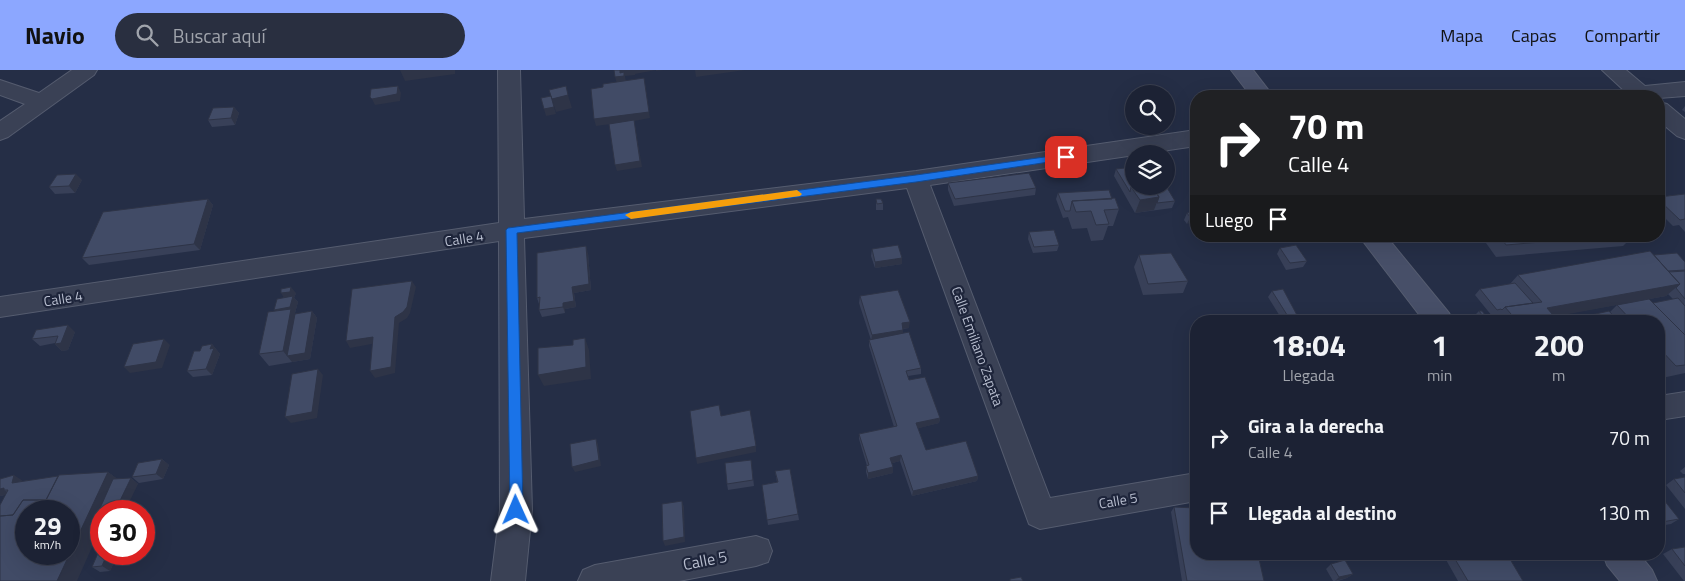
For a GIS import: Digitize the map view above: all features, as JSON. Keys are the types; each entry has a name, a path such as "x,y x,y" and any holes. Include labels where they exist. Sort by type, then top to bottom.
{"main road":[{"path":"1242,70 1257,90"},
{"path":"1377,242 1434,315"},
{"path":"1624,560 1640,581"}],"street":[{"path":"0,132 86,70"},
{"path":"508,581 516,510 509,70"},
{"path":"1613,70 1636,90"},
{"path":"0,87 42,102"},
{"path":"1665,91 1685,88"},
{"path":"1665,114 1685,131"},
{"name":"Calle 4","path":"0,308 512,230 916,179 1190,139"},
{"name":"Calle Emiliano Zapata","path":"916,179 1040,514"},
{"path":"1665,407 1685,404"},
{"name":"Calle 5","path":"1040,514 1190,488"},
{"name":"Calle 5","path":"595,581 756,551"}],"building":[{"path":"614,70 620,70 620,73 624,72 624,76 615,77"},
{"path":"644,78 649,112 594,119 591,89 603,87 603,84"},
{"path":"398,86 397,94 372,99 370,97 371,89"},
{"path":"566,86 568,95 552,99 549,90"},
{"path":"551,96 554,107 544,109 541,98"},
{"path":"234,107 231,118 208,120 213,108"},
{"path":"634,120 640,161 615,165 609,124"},
{"path":"1125,168 1125,184 1116,169"},
{"path":"1029,173 1036,188 955,199 948,183"},
{"path":"76,174 69,186 49,187 57,175"},
{"path":"1109,190 1112,199 1072,201 1070,211 1065,211 1058,193"},
{"path":"1685,194 1685,219 1680,220 1665,206 1665,196"},
{"path":"1137,195 1158,195 1159,197 1140,200"},
{"path":"1158,195 1171,195 1175,201 1157,203"},
{"path":"1115,198 1119,209 1104,210 1109,224 1096,225 1091,211 1076,212 1072,201"},
{"path":"208,199 194,244 82,258 103,212"},
{"path":"876,199 881,199 883,203 877,204"},
{"path":"1054,230 1059,245 1034,247 1029,232"},
{"path":"1504,242 1541,242 1506,245"},
{"path":"898,245 902,258 875,262 872,249"},
{"path":"1296,245 1307,261 1290,263 1280,248"},
{"path":"586,246 589,284 572,287 574,301 563,303 563,307 539,310 540,297 537,298 537,253"},
{"path":"1650,251 1680,284 1547,308 1553,315 1512,315 1505,307 1542,302 1518,275"},
{"path":"1171,253 1188,281 1148,284 1139,255"},
{"path":"1677,253 1685,262 1685,270 1668,271 1654,255"},
{"path":"1685,271 1685,299 1676,288 1680,284 1669,272"},
{"path":"412,281 407,307 395,317 391,367 370,371 373,337 346,341 352,289"},
{"path":"1515,283 1533,303 1497,310 1480,289"},
{"path":"291,287 290,292 281,293 281,289"},
{"path":"1283,289 1297,315 1287,315 1272,291"},
{"path":"898,290 910,322 902,323 903,330 872,335 860,296"},
{"path":"293,296 290,307 274,310 277,299"},
{"path":"1678,298 1685,306 1685,335 1653,303"},
{"path":"1649,299 1665,315 1626,315 1617,305"},
{"path":"291,309 283,351 259,354 268,312"},
{"path":"312,311 305,353 287,356 295,314"},
{"path":"1609,311 1613,315 1591,315"},
{"path":"1665,315 1685,335 1685,365 1676,366 1665,354"},
{"path":"68,325 61,343 55,344 58,336 32,339 36,330"},
{"path":"909,332 921,368 906,371 909,380 925,377 940,418 916,423 926,450 966,441 978,476 913,491 901,455 890,458 893,467 868,473 866,466 869,465 859,434 897,426 869,340"},
{"path":"585,338 586,367 538,375 538,348 573,345 573,340"},
{"path":"164,339 156,362 124,367 133,344"},
{"path":"212,344 210,349 214,348 206,369 187,371 194,351 200,351 202,346"},
{"path":"318,369 312,412 285,417 292,374"},
{"path":"719,405 721,416 750,410 756,446 696,458 690,411"},
{"path":"596,439 599,460 572,467 570,444"},
{"path":"162,459 156,474 132,477 138,463"},
{"path":"751,460 753,480 727,484 725,463"},
{"path":"790,469 798,514 767,520 762,485 778,482 775,471"},
{"path":"108,472 95,500 90,500 90,510 80,532 80,500 46,500 59,475"},
{"path":"14,475 12,483 58,476 46,500 15,500 15,512 13,515 0,516 0,505 8,490 0,489 0,479"},
{"path":"1685,477 1685,493 1674,479"},
{"path":"131,478 120,500 104,500 113,479"},
{"path":"682,501 684,537 663,541 662,504"},
{"path":"1665,501 1679,519 1665,521"},
{"path":"1174,507 1190,508 1190,560 1259,560 1264,581 1187,581"},
{"path":"15,512 15,565 64,565 57,581 0,581 0,516 13,515"},
{"path":"1685,547 1685,566 1672,549"},
{"path":"1345,560 1353,574 1339,577 1331,564"},
{"path":"1456,560 1511,560 1523,581 1468,581"},
{"path":"1021,577 1023,581 1010,581 1010,579"}],"slow traffic":[{"path":"631,215 797,194"}],"route":[{"path":"516,510 512,230 916,179 1066,157"}]}
